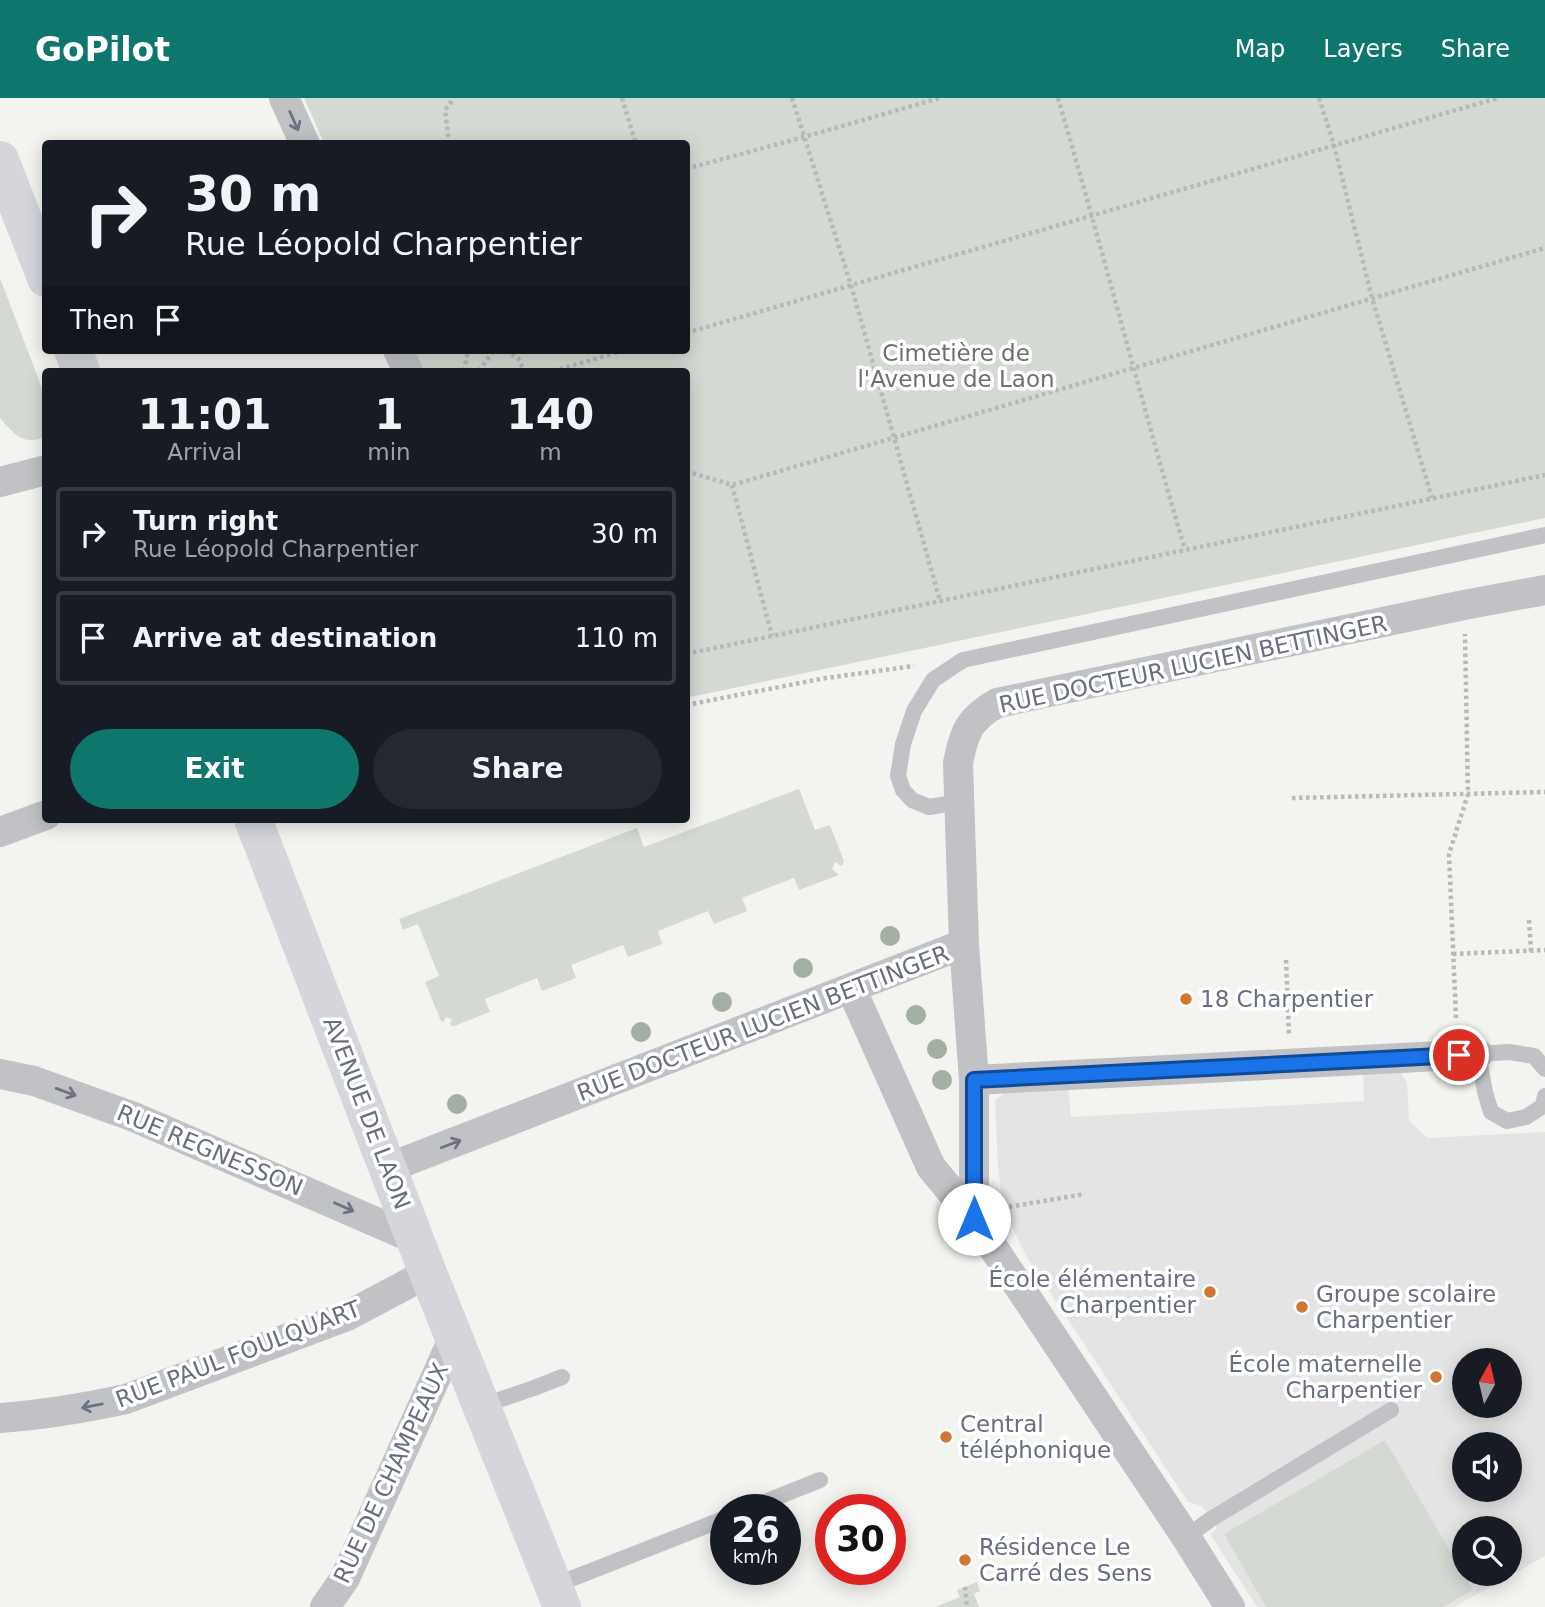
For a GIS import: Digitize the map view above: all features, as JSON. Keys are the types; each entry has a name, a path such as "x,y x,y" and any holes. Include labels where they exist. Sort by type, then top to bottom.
{"main road":[{"path":"0,160 42,268"},
{"name":"AVENUE DE LAON","path":"255,823 557,1597"}],"street":[{"path":"284,98 303,140"},
{"name":"RUE DOCTEUR LUCIEN BETTINGER","path":"388,1168 964,944 958,763 968,728 981,712 997,703 1545,590"},
{"path":"0,832 42,816"},
{"path":"964,944 974,1080 974,1215"},
{"path":"852,988 931,1167 974,1215 1230,1607"},
{"path":"974,1080 1478,1054"},
{"name":"RUE REGNESSON","path":"0,1074 34,1081 134,1117 422,1256"},
{"name":"RUE PAUL FOULQUART","path":"0,1418 31,1416 126,1399 347,1316 422,1256"},
{"name":"RUE DE CHAMPEAUX","path":"325,1607 345,1578 454,1337"}],"lane":[{"path":"959,802 929,807 912,800 903,790 898,776 903,744 914,711 933,680 963,660 1545,535"},
{"path":"1545,1069 1534,1056 1509,1052 1478,1054 1491,1112 1507,1121 1526,1117 1543,1106 1545,1096"},
{"path":"481,1406 562,1377"},
{"path":"1186,1538 1211,1519 1391,1410"},
{"path":"785,1494 820,1480"},
{"path":"557,1597 710,1525"}],"path":[{"path":"449,140 445,110 454,98"},
{"path":"622,98 635,140"},
{"path":"792,98 851,285 940,601"},
{"path":"690,168 940,98"},
{"path":"1058,98 1185,550"},
{"path":"1319,98 1334,145 1372,298 1432,498"},
{"path":"690,332 1498,98"},
{"path":"690,472 732,485 1545,248"},
{"path":"512,354 522,368"},
{"path":"563,368 612,354"},
{"path":"690,653 1545,475"},
{"path":"732,485 772,636"},
{"path":"1456,1018 1449,854 1468,794 1464,605"},
{"path":"690,704 825,678 963,660"},
{"path":"1292,798 1545,792"},
{"path":"1529,920 1531,951"},
{"path":"1453,954 1545,950"},
{"path":"1286,960 1291,1064"},
{"path":"974,1215 1085,1194"},
{"path":"965,1587 967,1607"}],"shaded area":[{"name":"Groupe scolaire Charpentier","path":"1396,1067 1407,1082 1409,1121 1428,1138 1545,1132 1545,1556 1522,1569 1522,1516 1452,1516 1452,1586 1491,1586 1454,1607 1257,1607 1210,1534 1217,1528 1202,1506 1188,1502 1025,1254 1003,1208 995,1101 1004,1093 1068,1084 1071,1117 1364,1101 1363,1069"}],"green space":[{"name":"Cimetière de l'Avenue de Laon","path":"304,98 1545,98 1545,518 690,697 690,368 423,368 416,354 690,354 690,140 323,140"},
{"path":"0,278 42,388 42,438 30,440 19,437 0,418"},
{"path":"799,789 815,830 830,825 844,861 842,866 835,862 832,869 839,875 799,890 794,878 742,898 747,911 714,924 708,911 658,931 662,944 628,957 623,945 571,965 576,978 542,991 537,978 485,999 490,1012 454,1026 450,1025 452,1019 446,1017 441,1021 425,982 439,976 418,924 403,930 399,919 637,828 644,847"},
{"path":"1385,1440 1452,1554 1452,1586 1471,1586 1473,1590 1443,1607 1266,1607 1224,1534"},
{"path":"977,1582 980,1591 974,1594 979,1607 935,1607 960,1597 957,1590"}],"place":[{"name":"18 Charpentier","path":"1186,999"},
{"name":"École élémentaire Charpentier","path":"1210,1292"},
{"name":"Groupe scolaire Charpentier","path":"1302,1307"},
{"name":"École maternelle Charpentier","path":"1436,1377"},
{"name":"Central téléphonique","path":"946,1437"},
{"name":"Résidence Le Carré des Sens","path":"965,1560"}],"route":[{"path":"974,1219 974,1080 1459,1055"}]}
